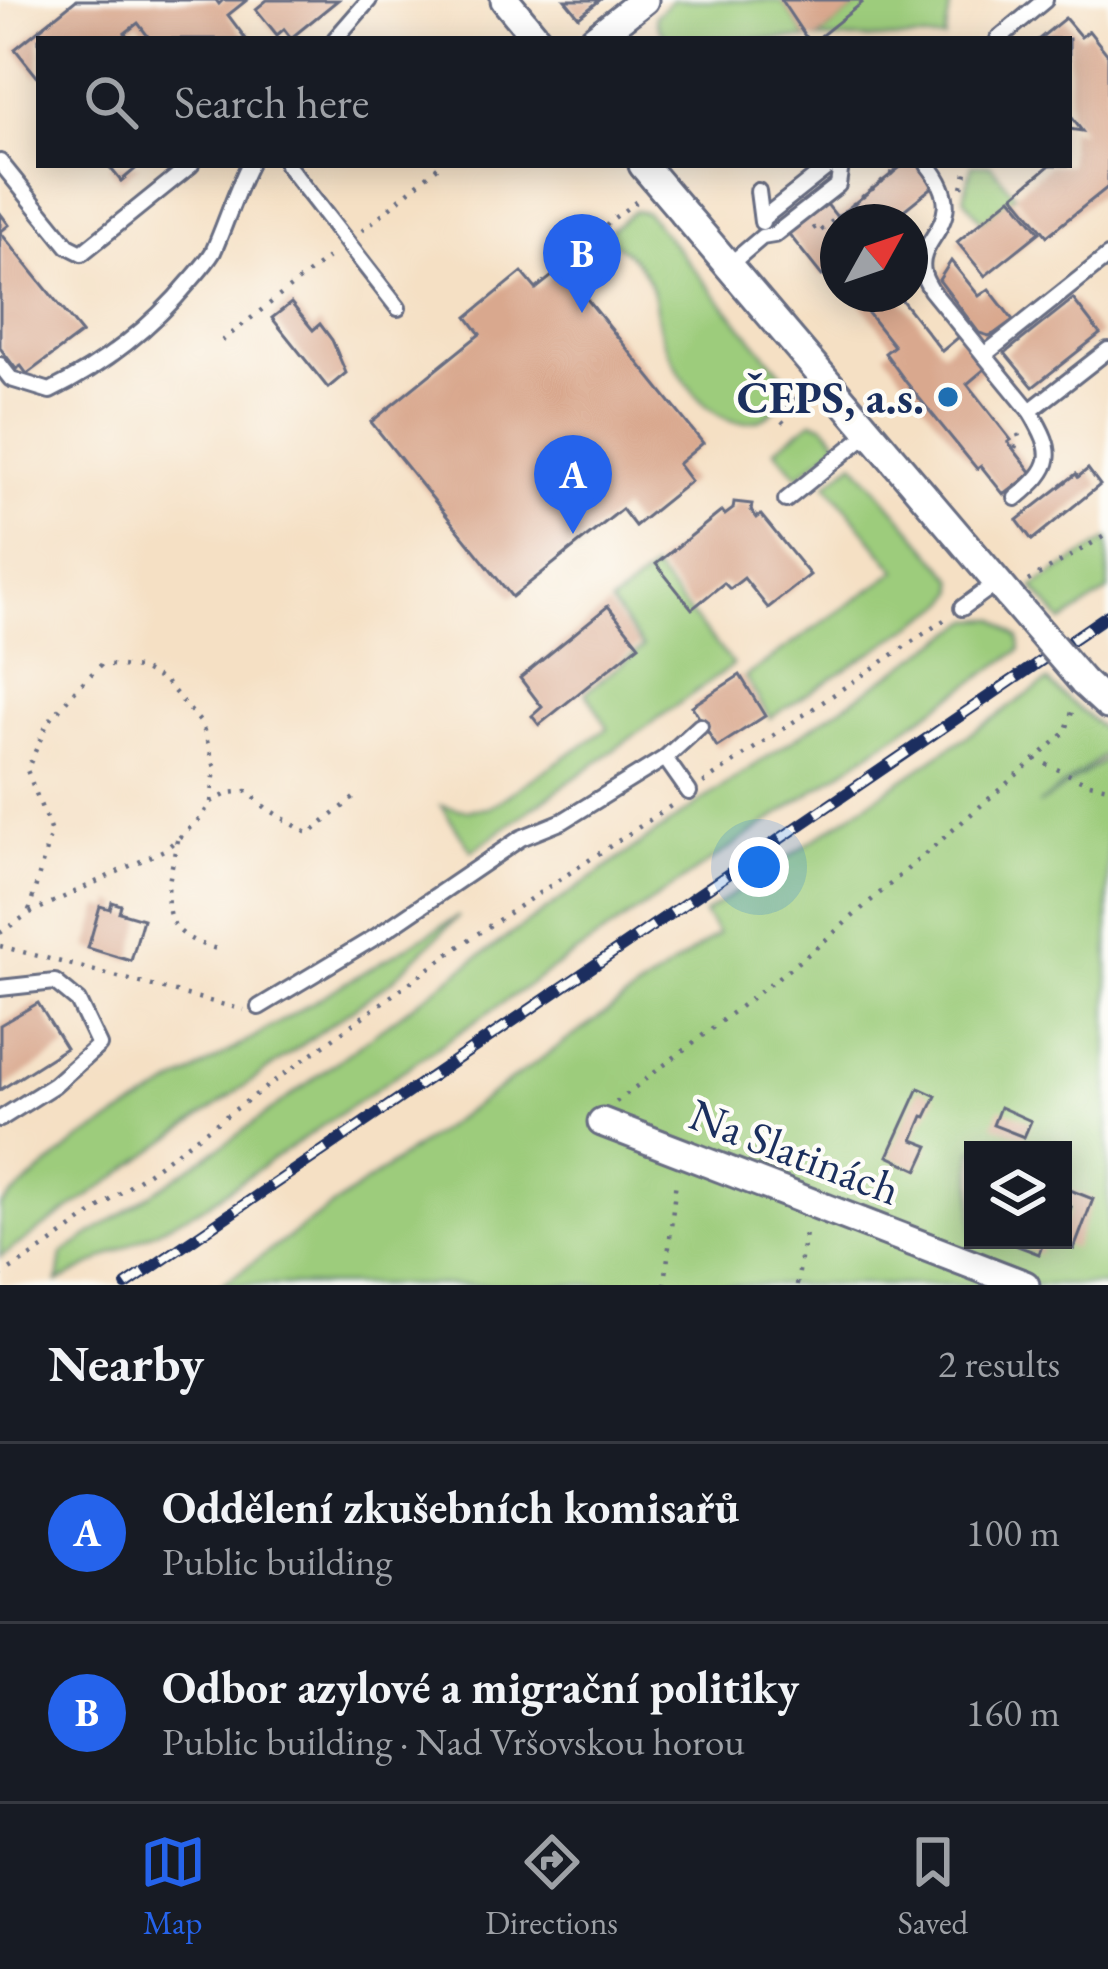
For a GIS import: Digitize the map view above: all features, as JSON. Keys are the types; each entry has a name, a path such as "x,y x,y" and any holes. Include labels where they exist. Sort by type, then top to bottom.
{"street":[{"path":"505,0 535,36"},
{"path":"610,34 644,0"},
{"path":"646,168 1083,682 1108,705"},
{"name":"Na Slatinách","path":"602,1123 1024,1285"}],"lane":[{"path":"338,36 369,0"},
{"path":"1002,36 1045,0"},
{"path":"0,162 68,246 82,253 187,168"},
{"path":"0,365 11,379 50,391 125,346 175,299 211,256 248,168"},
{"path":"289,168 398,308"},
{"path":"762,219 828,168"},
{"path":"728,266 838,185 838,168"},
{"path":"930,168 944,189 945,206 922,272 1030,411 1048,450 1045,471 1016,498"},
{"path":"758,191 762,237"},
{"path":"984,355 1108,256"},
{"path":"1030,411 1108,350"},
{"path":"786,500 870,432"},
{"path":"962,608 1004,588"},
{"path":"259,1007 377,936 521,838 563,821 665,758 700,726"},
{"path":"665,758 689,792"},
{"path":"0,988 56,982 77,1000 99,1045 54,1085 0,1119"}],"path":[{"path":"222,341 436,168"},
{"path":"854,204 898,168"},
{"path":"590,269 596,239 610,221 641,198"},
{"path":"1004,588 1023,584 1108,534"},
{"path":"0,1276 472,938 962,608"},
{"path":"0,933 28,914 166,849 201,818 211,802 215,768 202,724 166,682 140,668 102,664 47,724 27,770 51,832 28,914"},
{"path":"602,1123 595,1119 815,949 1065,733 1083,682"},
{"path":"1034,759 1108,787"},
{"path":"211,802 247,791 309,834 355,797"},
{"path":"177,840 167,903 172,922 184,937 221,950"},
{"path":"0,946 251,1011 259,1007"},
{"path":"665,1285 679,1150"},
{"path":"797,1285 810,1202"}],"green space":[{"path":"672,0 782,1 805,36 665,36 655,16"},
{"path":"951,0 945,36 821,36 861,3"},
{"path":"971,168 993,168 1015,195 982,222 964,198"},
{"path":"634,211 646,212 787,380 790,393 767,416 746,422 729,420 701,400 678,369 663,339 646,276 632,257 606,237"},
{"path":"812,421 823,424 840,442 798,476 775,449"},
{"path":"854,462 955,580 956,592 948,603 770,718 745,677 897,571 827,484"},
{"path":"1108,539 1108,591 1062,622 1033,587"},
{"path":"653,569 733,665 472,851 441,806 489,808 608,728 586,692 643,647 611,604"},
{"path":"996,619 1019,638 1020,650 206,1205 58,1282 62,1254 231,1140 473,961 972,620"},
{"path":"1048,681 1108,734 1108,752 1038,805 1108,758 1108,1285 221,1285 718,934 704,914"},
{"path":"459,916 390,982 0,1257 0,1206 78,1141"}],"building":[{"path":"76,0 216,0 219,4 247,0 228,15 244,36 148,36 138,23 127,36 36,36 36,75 15,49"},
{"path":"267,0 338,0 293,36 284,29 277,35 256,9"},
{"path":"565,0 600,0 579,17"},
{"path":"781,0 862,3 821,36 805,36"},
{"path":"1065,18 1081,37 1089,31 1108,55 1108,187 1047,236 1014,195 1046,168 1072,168 1072,129 1082,131 1072,118 1072,36 1043,36"},
{"path":"110,168 136,168 121,181"},
{"path":"899,168 922,168 935,185 911,204 854,204"},
{"path":"1011,197 1040,232 985,276 957,242"},
{"path":"820,208 820,273 788,233"},
{"path":"0,232 82,333 27,374 21,366 16,369 0,348"},
{"path":"951,261 979,296 989,289 1013,320 989,336 979,333 939,280"},
{"path":"562,268 703,443 678,464 691,481 635,526 622,509 512,597 371,422 480,334 467,317 522,272 536,289"},
{"path":"1073,299 1100,334 1033,387 1005,353"},
{"path":"291,303 313,330 320,324 332,340 346,373 328,388 272,318"},
{"name":"ČEPS, a.s.","path":"867,312 911,312 942,351 960,336 986,368 967,384 1032,473 1004,495 906,382 885,353 894,346"},
{"path":"1088,469 1100,485 1032,540 1017,520"},
{"path":"734,502 752,504 757,518 761,515 810,575 768,608 744,578 730,589 724,583 692,609 656,564 722,511 725,515 733,509"},
{"path":"608,606 639,645 539,725 532,716 542,707 520,678"},
{"path":"740,675 765,716 717,747 692,706"},
{"path":"112,902 121,905 119,912 143,919 131,961 88,948 100,906 110,909"},
{"path":"38,1003 66,1048 0,1090 0,1025"},
{"path":"919,1088 936,1096 913,1140 929,1146 918,1170 888,1156"},
{"path":"1000,1107 1031,1121 1024,1137 993,1125"},
{"path":"1072,1191 1093,1199 1072,1248"}],"railway":[{"path":"126,1285 1108,615"}],"place":[{"name":"Odbor azylové a migrační politiky","path":"582,313"},
{"name":"ČEPS, a.s.","path":"948,397"},
{"name":"Oddělení zkušebních komisařů","path":"573,534"}]}
